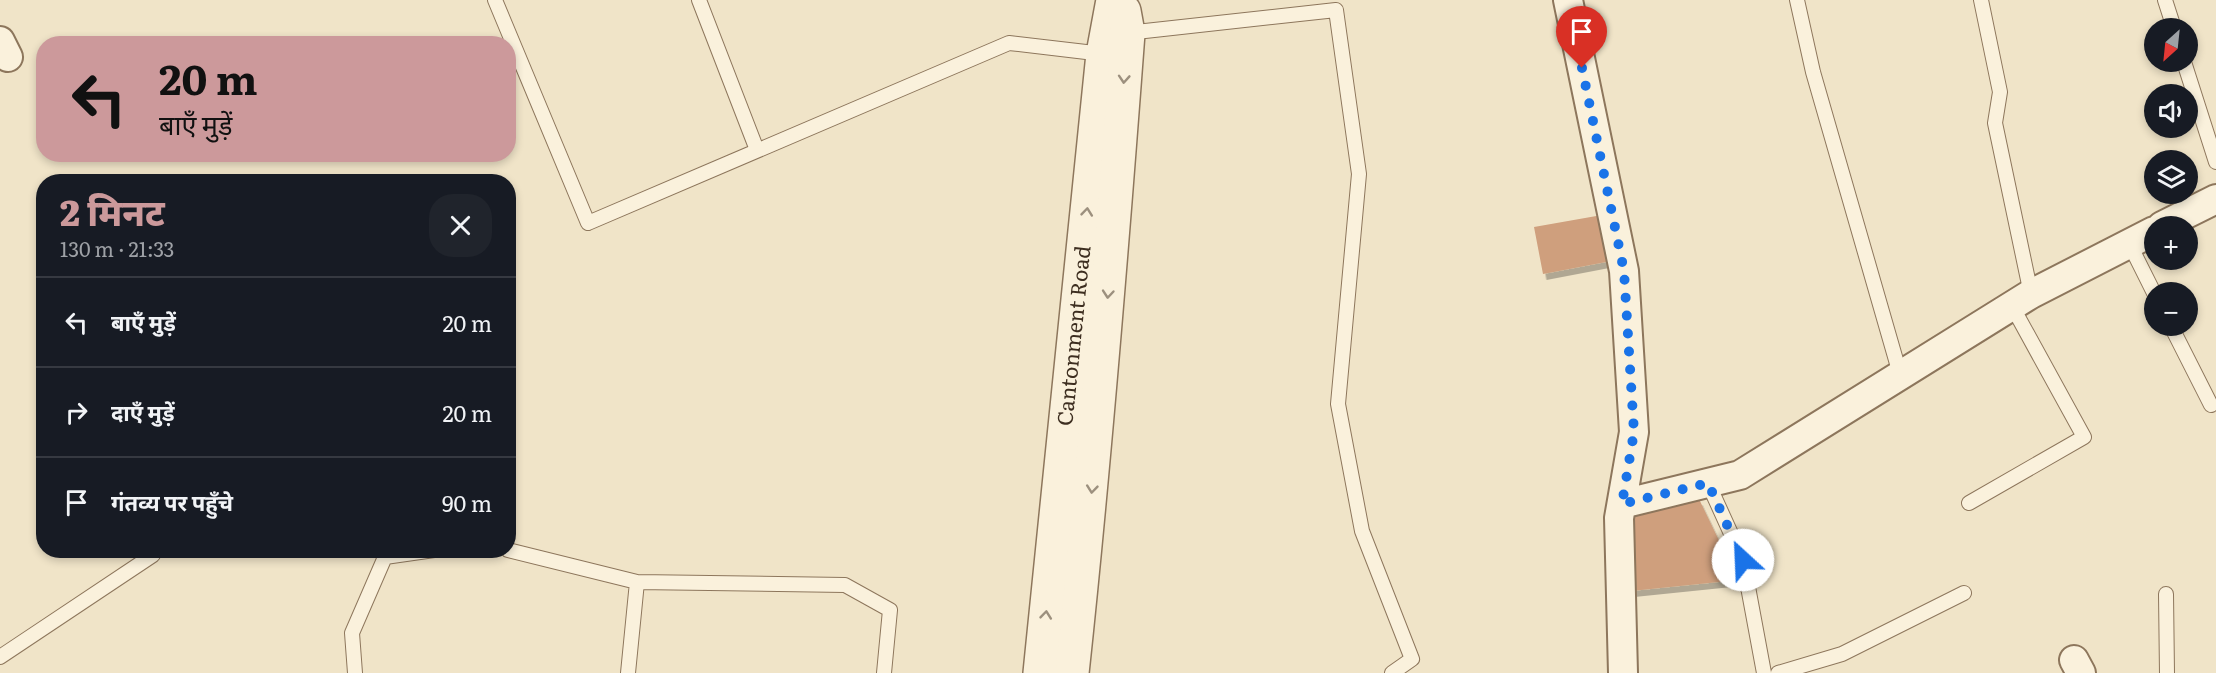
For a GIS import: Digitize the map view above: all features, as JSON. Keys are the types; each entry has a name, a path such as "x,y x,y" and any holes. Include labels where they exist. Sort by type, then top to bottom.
{"street":[{"name":"Cantonment Road","path":"1072,673 1095,453 1113,0"},
{"name":"Cantonment Road","path":"1040,673 1112,41 1122,0"},
{"path":"1568,0 1624,271 1634,432 1619,518 1623,673"},
{"path":"2182,216 2216,199"},
{"path":"1622,504 1740,475 2021,300 2144,236"}],"lane":[{"path":"495,0 510,36"},
{"path":"699,0 758,150"},
{"path":"1797,0 1813,72 1900,374"},
{"path":"1970,503 2084,437 2021,300 1995,123 2000,92 1981,0"},
{"path":"2168,1 2172,18"},
{"path":"516,50 588,223 1009,43 1112,41 1336,10 1359,174 1338,404 1362,531 1413,666 1392,673"},
{"path":"2187,72 2216,162"},
{"path":"2129,243 2148,282"},
{"path":"2176,336 2211,405"},
{"path":"1708,483 1743,560 1764,673"},
{"path":"516,552 637,582 845,585 890,610 884,673"},
{"path":"0,657 148,558"},
{"path":"355,673 352,633 385,558"},
{"path":"628,673 637,582"},
{"path":"1778,673 1842,654 1964,593"},
{"path":"2166,594 2167,673"}],"building":[{"path":"1602,215 1611,261 1543,274 1534,227"},
{"path":"1699,499 1738,580 1631,591 1626,516"}],"route":[{"path":"1582,68 1624,271 1634,432 1622,504 1708,483 1743,560"}]}
